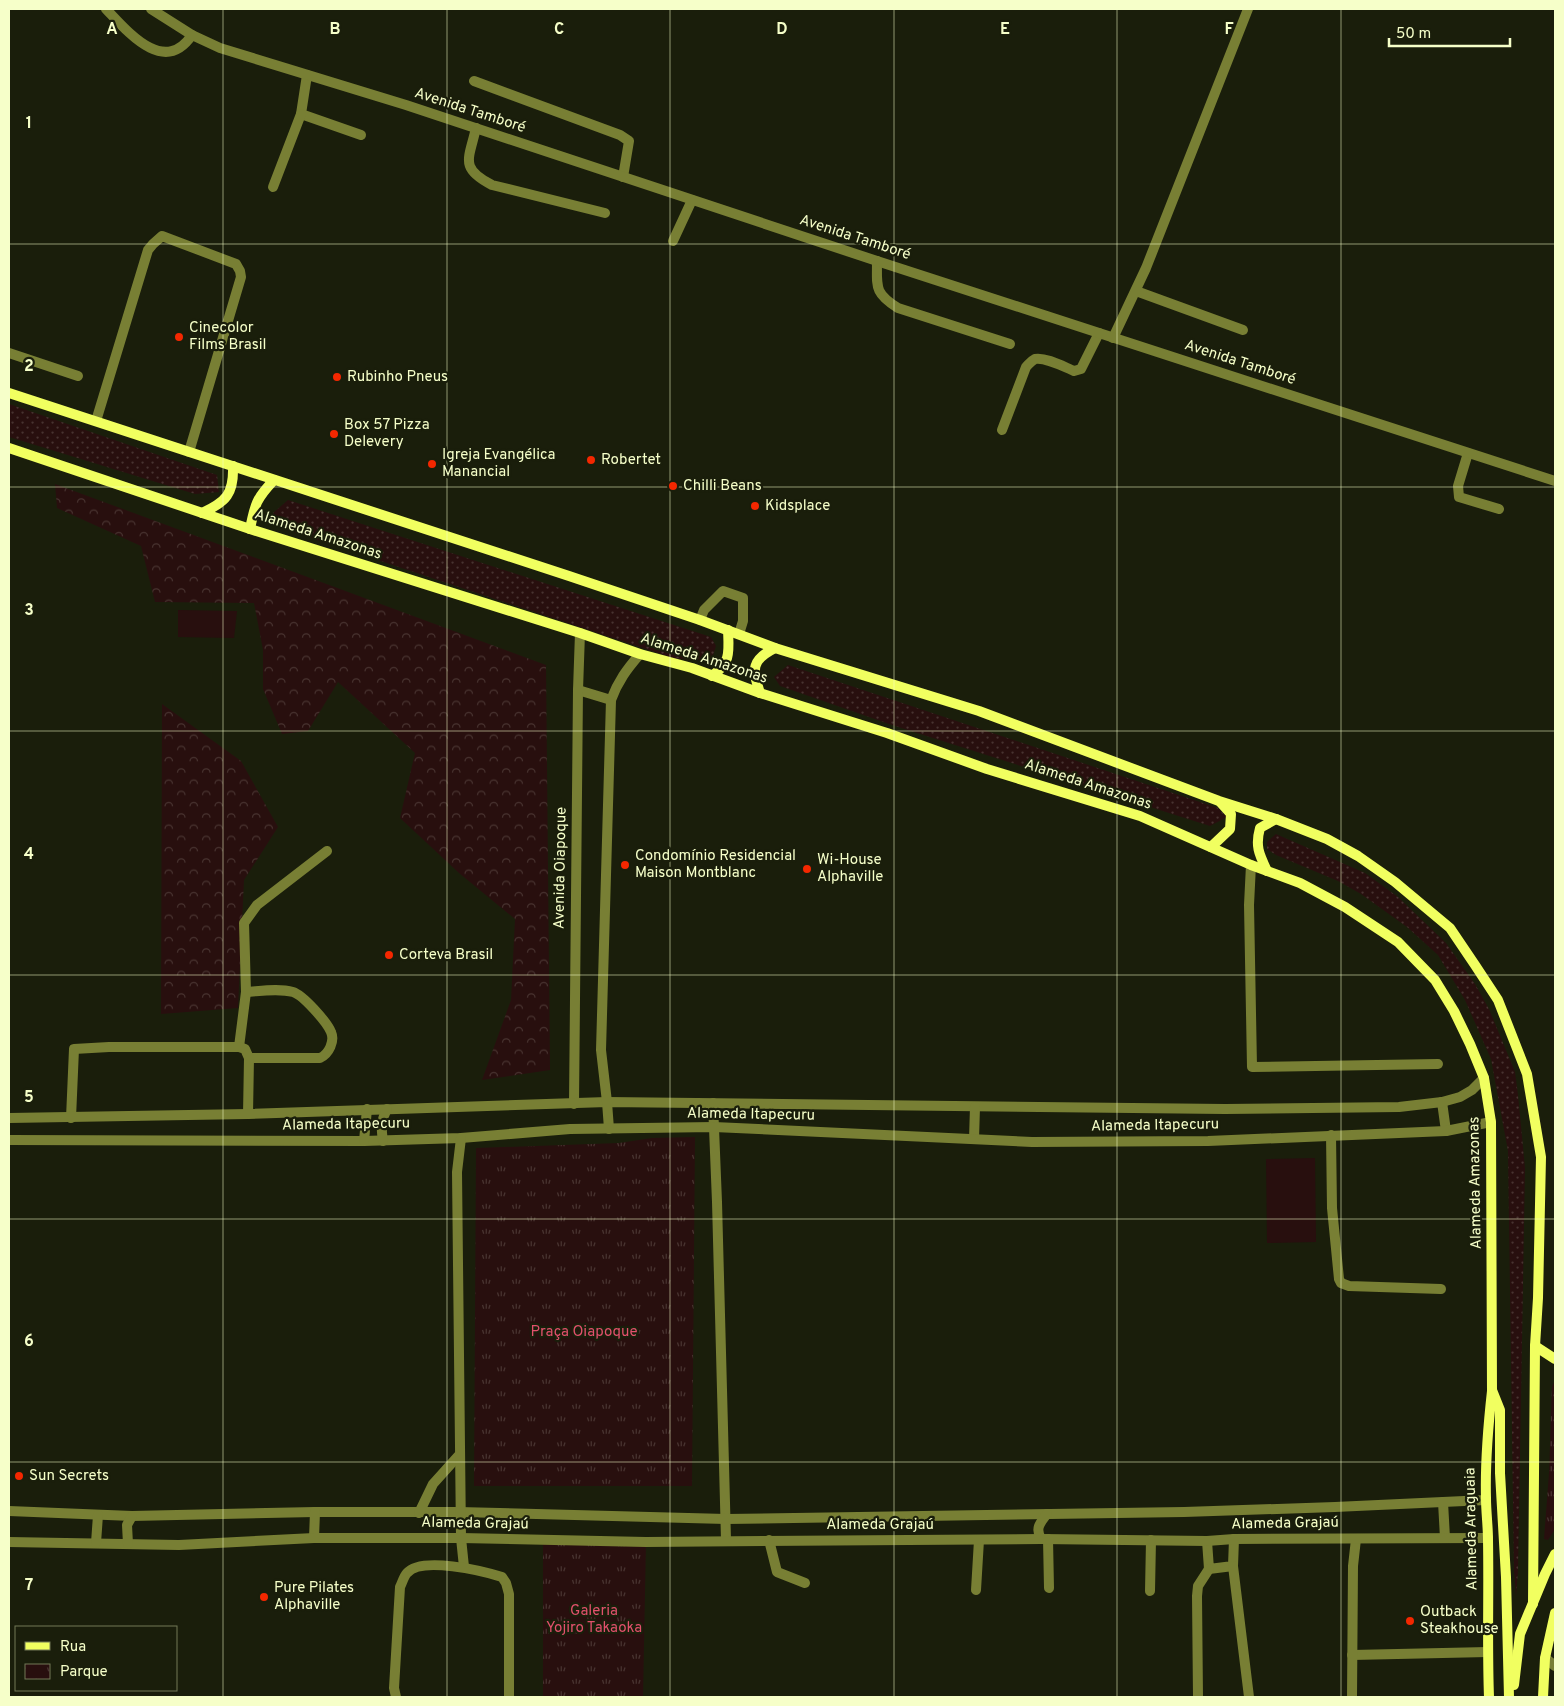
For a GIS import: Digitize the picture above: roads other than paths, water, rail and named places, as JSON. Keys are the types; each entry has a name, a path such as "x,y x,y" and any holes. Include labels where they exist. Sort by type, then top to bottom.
{"main road":[{"name":"Alameda Amazonas","path":"9,393 700,620 775,648 979,712 1327,839 1358,856 1403,888 1450,928 1498,1000 1527,1074 1540,1157 1538,1298 1535,1346 1533,1604"},
{"name":"Alameda Amazonas","path":"9,448 250,529 640,654 692,668 760,693 887,733 987,769 1140,816 1251,865 1300,883 1346,907 1398,942 1434,980 1454,1011 1484,1078 1491,1122 1492,1390 1500,1410 1500,1473 1511,1697"},
{"path":"202,513 219,506 228,495 234,481 233,466"},
{"path":"250,529 255,504 260,494 274,480"},
{"path":"712,676 725,665 728,658 728,630"},
{"path":"760,693 754,672 756,662 760,656 775,648"},
{"path":"1211,847 1230,829 1231,814 1219,801"},
{"path":"1266,871 1258,850 1257,838 1260,828 1276,819"},
{"path":"1535,1346 1555,1359"},
{"name":"Alameda Araguaia","path":"1489,1697 1486,1500 1487,1430 1492,1390"},
{"path":"1511,1697 1520,1634 1555,1554"},
{"path":"1543,1697 1545,1658 1555,1612"}],"street":[{"path":"106,9 131,35 148,48 169,52 179,49 192,35"},
{"name":"Avenida Tamboré","path":"151,9 192,35 220,48 476,128 877,261 1555,481"},
{"path":"1113,338 1146,268 1248,9"},
{"path":"273,187 301,114 307,75"},
{"path":"474,81 620,135 629,141 623,177"},
{"path":"301,114 361,135"},
{"path":"476,128 469,161 471,171 479,178 492,185 605,213"},
{"path":"673,240 692,200"},
{"path":"96,421 148,250 162,236 236,264 241,277 189,452"},
{"path":"877,261 877,288 885,300 898,308 1010,344"},
{"path":"1136,291 1243,330"},
{"path":"1002,430 1026,367 1037,359 1046,360 1074,371 1081,369 1099,333"},
{"path":"9,353 78,376"},
{"path":"1468,453 1458,486 1459,497 1499,509"},
{"path":"700,620 704,610 724,591 743,598 743,621 739,634"},
{"name":"Avenida Oiapoque","path":"574,1104 580,634"},
{"path":"609,1130 601,1050 611,700 625,671 640,654"},
{"path":"578,690 611,700"},
{"path":"240,1047 246,992 244,923 257,905 327,851"},
{"path":"1251,865 1249,906 1252,1067 1438,1064"},
{"path":"246,992 283,990 296,992 332,1033 330,1049 326,1055 320,1058 249,1058"},
{"path":"71,1118 74,1049 136,1046 240,1047 245,1049 249,1058 248,1114"},
{"name":"Alameda Itapecuru","path":"9,1118 248,1114 607,1102 1225,1109 1399,1107 1442,1102 1460,1097 1472,1090 1484,1078"},
{"path":"1442,1102 1446,1131"},
{"path":"712,1103 726,1540"},
{"path":"974,1139 975,1107"},
{"path":"364,1142 367,1109"},
{"path":"383,1141 382,1120 387,1109"},
{"name":"Alameda Itapecuru","path":"9,1140 364,1142 461,1138 570,1129 609,1130 714,1127 1032,1142 1198,1141 1446,1131 1491,1122"},
{"path":"1331,1136 1332,1208 1339,1279 1341,1283 1349,1286 1442,1289"},
{"path":"461,1138 457,1172 459,1512 464,1566"},
{"path":"419,1513 434,1484 460,1454"},
{"name":"Alameda Grajaú","path":"9,1511 132,1516 315,1512 459,1512 726,1519 1335,1507 1486,1500"},
{"path":"1442,1502 1445,1538"},
{"path":"314,1538 315,1512"},
{"path":"1048,1514 1038,1528 1038,1533 1045,1539 1050,1588"},
{"path":"96,1544 98,1515"},
{"path":"128,1544 127,1525 132,1516"},
{"name":"Alameda Grajaú","path":"9,1542 179,1545 314,1538 461,1538 637,1542 1045,1539 1206,1541 1234,1539 1488,1538"},
{"path":"1234,1539 1233,1566 1249,1697"},
{"path":"1352,1697 1352,1566 1356,1539"},
{"path":"769,1540 777,1572 805,1583"},
{"path":"976,1590 979,1540"},
{"path":"1150,1591 1151,1540"},
{"path":"1198,1697 1197,1596 1198,1586 1209,1569 1206,1541"},
{"path":"396,1697 394,1688 400,1587 407,1572 419,1566 464,1566 502,1576 509,1594 509,1697"},
{"path":"1209,1569 1233,1566"},
{"path":"1352,1655 1488,1652"},
{"path":"1545,1658 1555,1666"}],"place":[{"name":"Cinecolor Films Brasil","path":"179,337"},
{"name":"Rubinho Pneus","path":"337,377"},
{"name":"Box 57 Pizza Delevery","path":"334,434"},
{"name":"Robertet","path":"591,460"},
{"name":"Igreja Evangélica Manancial","path":"432,464"},
{"name":"Chilli Beans","path":"673,486"},
{"name":"Kidsplace","path":"755,506"},
{"name":"Condomínio Residencial Maison Montblanc","path":"625,865"},
{"name":"Wi-House Alphaville","path":"807,869"},
{"name":"Corteva Brasil","path":"389,955"},
{"name":"Sun Secrets","path":"19,1476"},
{"name":"Pure Pilates Alphaville","path":"264,1597"},
{"name":"Outback Steakhouse","path":"1410,1621"}],"park label":[{"name":"Praça Oiapoque","path":"584,1332"},
{"name":"Galeria Yojiro Takaoka","path":"594,1620"}]}
